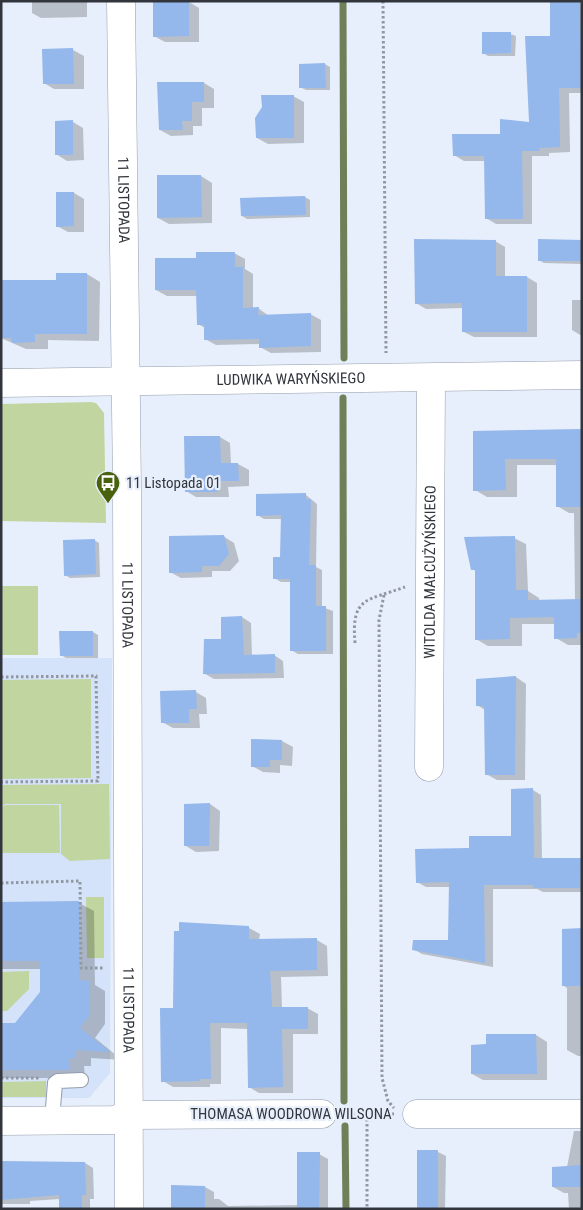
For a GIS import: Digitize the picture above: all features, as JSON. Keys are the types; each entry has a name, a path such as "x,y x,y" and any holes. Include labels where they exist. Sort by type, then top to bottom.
{"street":[{"name":"11 LISTOPADA","path":"121,1 126,382 129,1209"},
{"name":"LUDWIKA WARYŃSKIEGO","path":"1,383 582,375"},
{"name":"WITOLDA MAŁCUŻYŃSKIEGO","path":"429,767 431,378"},
{"name":"THOMASA WOODROWA WILSONA","path":"1,1121 114,1120 129,1115 322,1114"},
{"path":"408,1114 582,1114"}],"lane":[{"path":"52,1120 55,1084 58,1080 80,1080"}],"path":[{"path":"383,1 386,378"},
{"path":"355,643 353,621 356,611 365,601 430,579"},
{"path":"384,595 379,620 382,1078 388,1101 408,1114"},
{"path":"1,677 96,676 98,781 1,782"},
{"path":"1,883 80,881 81,968 110,968"},
{"path":"1,1078 47,1078 55,1084"},
{"name":"THOMASA WOODROWA WILSONA","path":"322,1114 408,1114"},
{"path":"367,1114 368,1209"}],"shaded area":[{"path":"1,658 112,658 110,1073 89,1098 1,1098"}],"green space":[{"path":"96,403 104,413 106,523 1,521 1,404"},
{"path":"1,586 38,586 38,655 1,655"},
{"path":"91,679 91,778 1,779 1,680"},
{"path":"109,784 110,859 70,861 61,854 61,804 5,804 1,807 1,785"},
{"path":"5,805 59,805 60,853 1,853 1,808"},
{"path":"86,897 104,897 104,958 87,958"},
{"path":"29,971 29,989 7,1011 1,1011 1,972"},
{"path":"46,1081 46,1097 1,1097 1,1082"}],"building":[{"path":"153,1 189,1 189,36 153,37"},
{"path":"550,1 580,1 582,88 559,88 560,147 540,148 539,151 522,151 523,219 485,219 484,156 453,156 452,134 500,134 500,119 529,122 525,36 550,36"},
{"path":"482,32 511,32 511,53 482,54"},
{"path":"73,48 74,84 43,84 42,49"},
{"path":"325,63 326,88 299,88 299,64"},
{"path":"157,82 204,82 204,102 192,102 192,121 182,121 183,130 159,130"},
{"path":"261,95 294,95 294,138 256,138 255,118 262,107"},
{"path":"73,120 73,155 55,155 55,121"},
{"path":"157,175 201,175 202,217 157,218"},
{"path":"56,192 74,192 74,226 56,227"},
{"path":"305,196 306,215 241,216 240,198"},
{"path":"414,239 496,240 496,276 527,276 527,332 462,332 462,303 415,304"},
{"path":"538,239 582,240 582,261 538,261"},
{"path":"196,252 235,252 235,267 243,267 243,308 259,307 258,315 311,313 311,346 259,348 259,339 204,340 204,325 197,325 196,290 155,290 155,258 196,258"},
{"path":"56,273 87,273 87,334 35,334 35,342 12,343 11,338 1,338 1,280 56,280"},
{"path":"582,429 582,507 556,507 556,459 505,459 506,490 473,491 473,431"},
{"path":"184,436 220,436 221,463 238,463 239,481 218,481 218,492 185,492"},
{"path":"306,493 306,499 311,499 309,565 316,565 316,606 326,606 326,651 290,651 290,579 273,579 273,557 280,557 281,515 256,516 256,494"},
{"path":"224,535 229,554 219,566 202,566 202,572 169,573 169,536"},
{"path":"515,536 516,590 528,590 528,600 582,599 582,633 577,633 577,638 554,639 554,617 510,618 510,639 475,640 475,570 471,570 464,537"},
{"path":"95,539 96,574 64,576 63,540"},
{"path":"242,616 244,655 275,654 275,673 203,674 204,639 221,639 221,617"},
{"path":"59,631 93,631 93,656 60,656"},
{"path":"516,676 515,775 485,775 484,706 476,706 476,679"},
{"path":"196,690 197,709 189,709 189,723 161,723 160,691"},
{"path":"251,739 282,740 282,760 270,760 270,767 251,767"},
{"path":"533,788 534,858 582,858 580,888 533,888 533,885 484,885 485,963 412,950 413,940 448,940 449,882 416,883 415,849 469,848 469,836 511,836 511,789"},
{"path":"210,803 209,846 184,846 184,804"},
{"path":"79,901 80,980 90,981 90,1015 80,1028 110,1052 76,1050 76,1058 70,1058 70,1070 1,1070 1,1023 15,1023 40,992 40,961 1,961 1,902"},
{"path":"179,922 249,926 249,939 317,938 317,970 270,971 272,1007 308,1007 308,1029 282,1029 283,1087 248,1088 247,1023 210,1023 211,1079 161,1082 160,1008 173,1008 174,931 179,931"},
{"path":"582,928 582,986 562,986 562,929"},
{"path":"486,1034 536,1034 537,1074 471,1074 471,1045 486,1044"},
{"path":"417,1150 438,1150 438,1209 417,1209"},
{"path":"297,1152 320,1152 319,1209 297,1209"},
{"path":"1,1161 85,1162 86,1195 82,1195 82,1209 59,1209 59,1195 1,1200"},
{"path":"582,1165 582,1187 552,1187 552,1167"},
{"path":"171,1185 205,1186 205,1209 171,1209"}],"waterway":[{"path":"343,1 344,358"},
{"path":"343,398 344,1101"},
{"path":"345,1126 346,1209"}],"place":[{"name":"11 Listopada 01","path":"108,504"}]}
